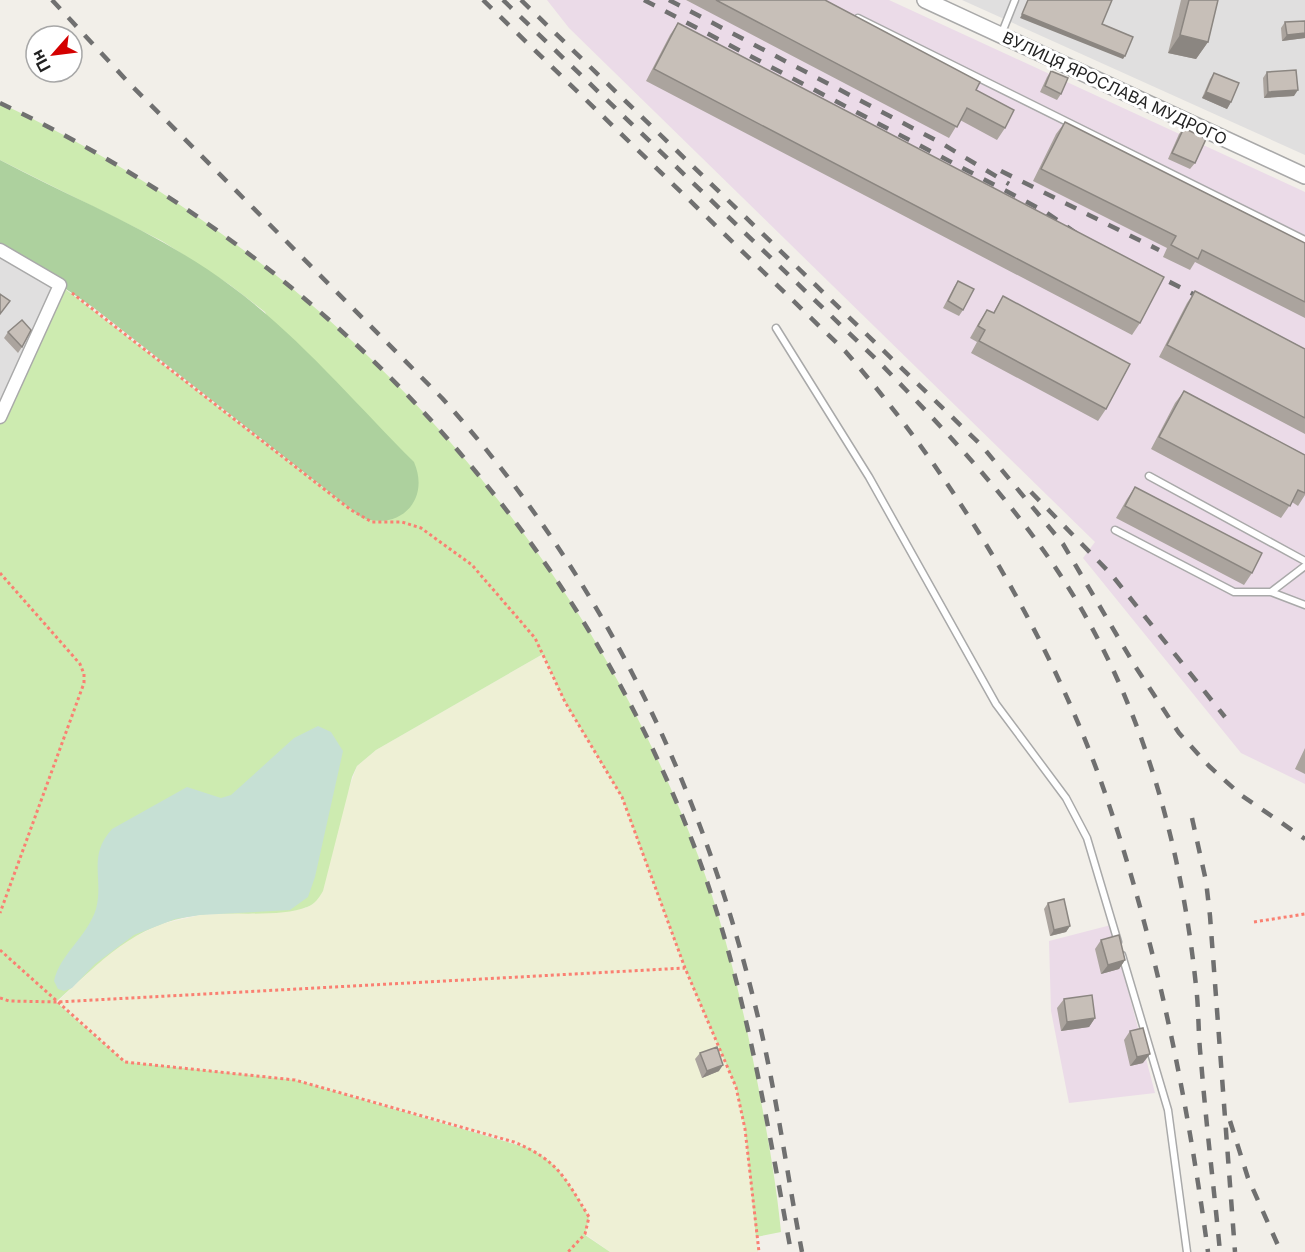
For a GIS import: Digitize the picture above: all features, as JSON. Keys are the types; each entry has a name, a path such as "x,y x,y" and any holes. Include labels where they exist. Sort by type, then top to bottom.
{"street":[{"name":"ВУЛИЦЯ ЯРОСЛАВА МУДРОГО","path":"925,0 1305,176"},
{"path":"0,250 60,285 0,417"}],"lane":[{"path":"1001,35 1015,0"},
{"path":"855,16 1305,240"},
{"path":"776,328 869,477 996,704 1066,798 1088,838 1168,1110 1187,1252"},
{"path":"1149,476 1305,561"},
{"path":"1116,530 1234,592 1271,592 1305,605"},
{"path":"1271,592 1305,567"}],"path":[{"path":"60,285 351,510 372,522 402,522 421,528 472,565 535,638 566,702 622,797 686,968 740,1100 759,1252"},
{"path":"0,573 80,664 84,674 84,683 0,913"},
{"path":"1254,922 1305,914"},
{"path":"0,950 125,1062 295,1080 514,1142 539,1153 563,1175 589,1217 585,1234 568,1252"},
{"path":"0,998 9,1001 57,1002 686,968"}],"shaded area":[{"path":"547,0 889,0 1305,192 1305,784 1241,753 1083,558 1095,542 569,28"},
{"path":"962,0 1305,0 1305,155"},
{"path":"0,250 60,285 0,417"},
{"path":"1111,925 1155,1093 1069,1103 1051,1011 1049,941"}],"green space":[{"path":"0,103 117,165 227,238 330,320 423,412 508,513 583,621 647,736 708,884 725,938 745,1020 770,1153 781,1232 756,1237 745,1129 736,1087 685,968 622,797 565,702 543,654 376,750 357,766 352,777 323,891 312,904 283,912 198,915 155,927 120,946 56,1002 125,1062 295,1080 528,1148 548,1161 564,1177 589,1217 585,1235 610,1252 0,1252 0,417 60,285 361,517 265,312 230,285 162,241 0,160"},
{"path":"0,160 176,250 204,267 256,305 303,348 414,462 418,476 418,489 408,510 387,520 375,521 361,517 94,308 0,250"},
{"path":"543,654 565,702 622,797 685,968 736,1087 745,1129 758,1252 610,1252 585,1234 589,1217 563,1175 539,1153 514,1142 295,1080 125,1062 57,1002 118,945 161,924 200,915 306,908 357,766 376,750"},
{"path":"318,726 331,732 343,751 315,877 308,897 290,910 200,915 175,919 134,935 95,964 72,988 64,991 58,989 54,981 57,971 92,919 96,909 98,858 104,839 112,829 187,787 221,798 231,795 294,738"}],"building":[{"path":"716,0 825,0 980,82 976,90 1014,110 1005,128 967,108 957,127"},
{"path":"1028,0 1112,0 1102,24 1133,37 1125,56 1022,14"},
{"path":"1189,0 1218,0 1208,42 1180,35"},
{"path":"1305,21 1305,33 1287,35 1285,22"},
{"path":"678,23 1164,277 1140,323 654,69"},
{"path":"1296,70 1298,90 1268,92 1267,72"},
{"path":"1051,71 1068,78 1061,94 1045,86"},
{"path":"1214,73 1239,83 1231,102 1206,92"},
{"path":"1065,122 1305,243 1305,302 1202,250 1198,259 1171,245 1176,236 1041,169"},
{"path":"1184,128 1206,139 1195,163 1172,153"},
{"path":"958,281 974,289 963,310 948,301"},
{"path":"1195,291 1305,349 1305,418 1167,345"},
{"path":"0,294 10,301 0,314"},
{"path":"1003,296 1130,364 1106,409 979,341 985,330 978,326 987,310 994,313"},
{"path":"22,320 31,330 22,347 8,332"},
{"path":"1184,391 1305,455 1305,493 1298,490 1290,506 1159,437"},
{"path":"1135,487 1262,553 1252,573 1125,506"},
{"path":"1064,899 1070,926 1054,930 1048,903"},
{"path":"1119,935 1125,960 1108,965 1101,940"},
{"path":"1092,995 1095,1018 1067,1022 1064,999"},
{"path":"1143,1028 1150,1054 1137,1057 1130,1031"},
{"path":"717,1047 723,1065 707,1071 700,1053"}],"railway":[{"path":"52,0 129,83 442,398 498,464 549,533 595,605 636,680 672,757 704,836 731,917 768,1063 802,1252"},
{"path":"483,0 845,351 924,450 996,560 1057,676 1083,735 1123,849 1140,906 1168,1020 1190,1135 1208,1252"},
{"path":"503,0 878,361 927,412 975,464 1020,519 1061,576 1089,623 1114,671 1135,721 1168,825 1180,878 1198,1004 1199,1041 1220,1252"},
{"path":"521,0 982,446 1063,544 1135,666 1179,733 1209,766 1241,795 1305,839"},
{"path":"644,0 1044,211 1079,235"},
{"path":"669,0 941,143 1009,184"},
{"path":"0,103 117,165 227,238 330,320 424,412 508,513 583,621 647,737 699,859 715,907 742,1004 791,1252"},
{"path":"1001,171 1159,250"},
{"path":"1148,271 1207,301"},
{"path":"1031,492 1111,574 1225,717"},
{"path":"1192,818 1206,881 1210,916 1235,1252"},
{"path":"1230,1121 1248,1178 1281,1252"}]}
